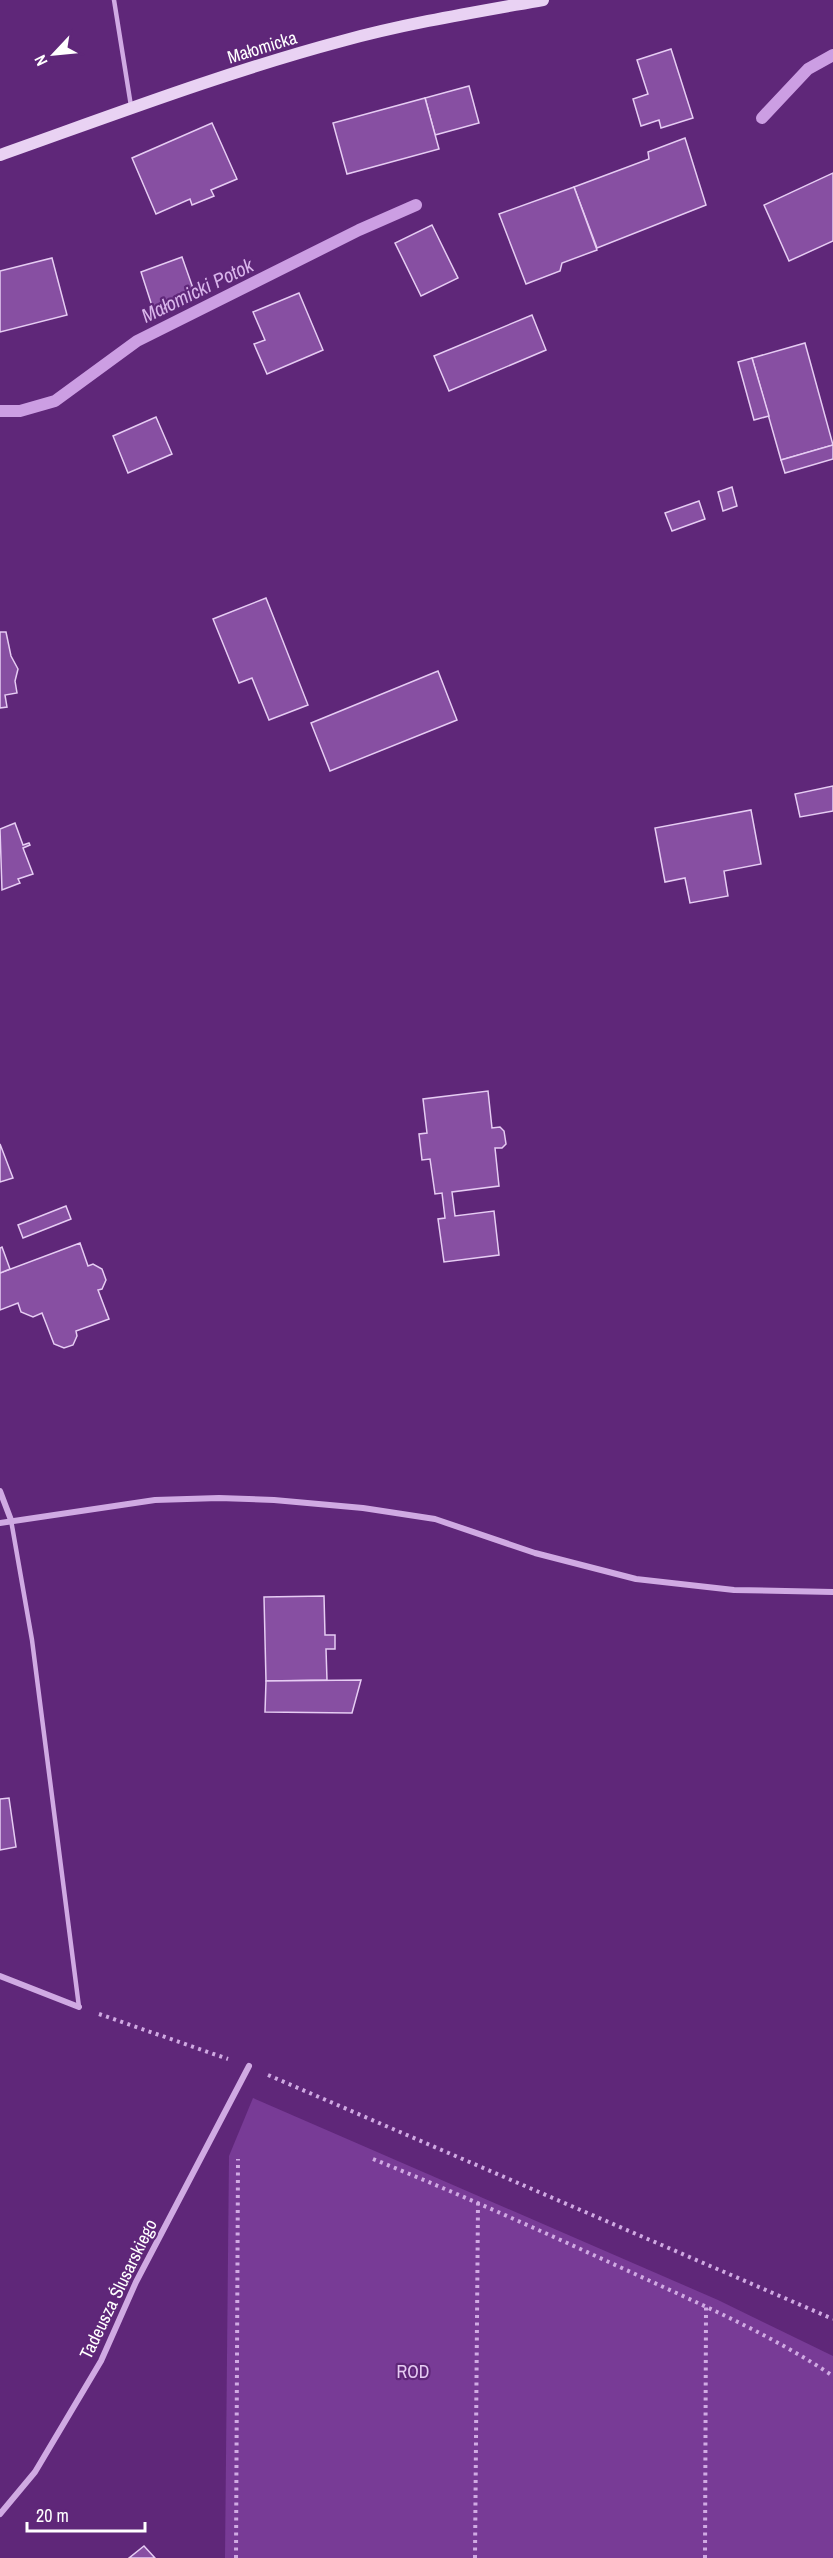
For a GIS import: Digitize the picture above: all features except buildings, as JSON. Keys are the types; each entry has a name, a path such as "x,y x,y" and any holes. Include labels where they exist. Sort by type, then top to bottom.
{"street":[{"name":"Małomicka","path":"0,155 263,64 344,41 432,20 543,0"},
{"path":"0,1491 10,1520"},
{"path":"0,1523 166,1499 219,1497 363,1508 435,1519 535,1553 636,1579 734,1590 833,1592"},
{"path":"0,1976 79,2007"},
{"name":"Tadeusza Ślusarskiego","path":"0,2514 35,2472 101,2361 136,2282 249,2066"}],"lane":[{"path":"114,0 132,109"},
{"path":"10,1520 32,1640 79,2007"}],"path":[{"path":"79,2007 249,2066 833,2319"},
{"path":"236,2558 238,2159"},
{"path":"373,2159 478,2202 706,2307 806,2358 833,2376"},
{"path":"475,2558 478,2202"},
{"path":"705,2558 706,2307"}],"green space":[{"name":"ROD","path":"253,2098 718,2300 833,2356 833,2558 225,2558 229,2156"}],"waterway":[{"name":"Małomicki Potok","path":"762,118 808,69 833,55"},
{"name":"Małomicki Potok","path":"0,411 20,411 55,401 137,341 359,230 416,205"}]}
